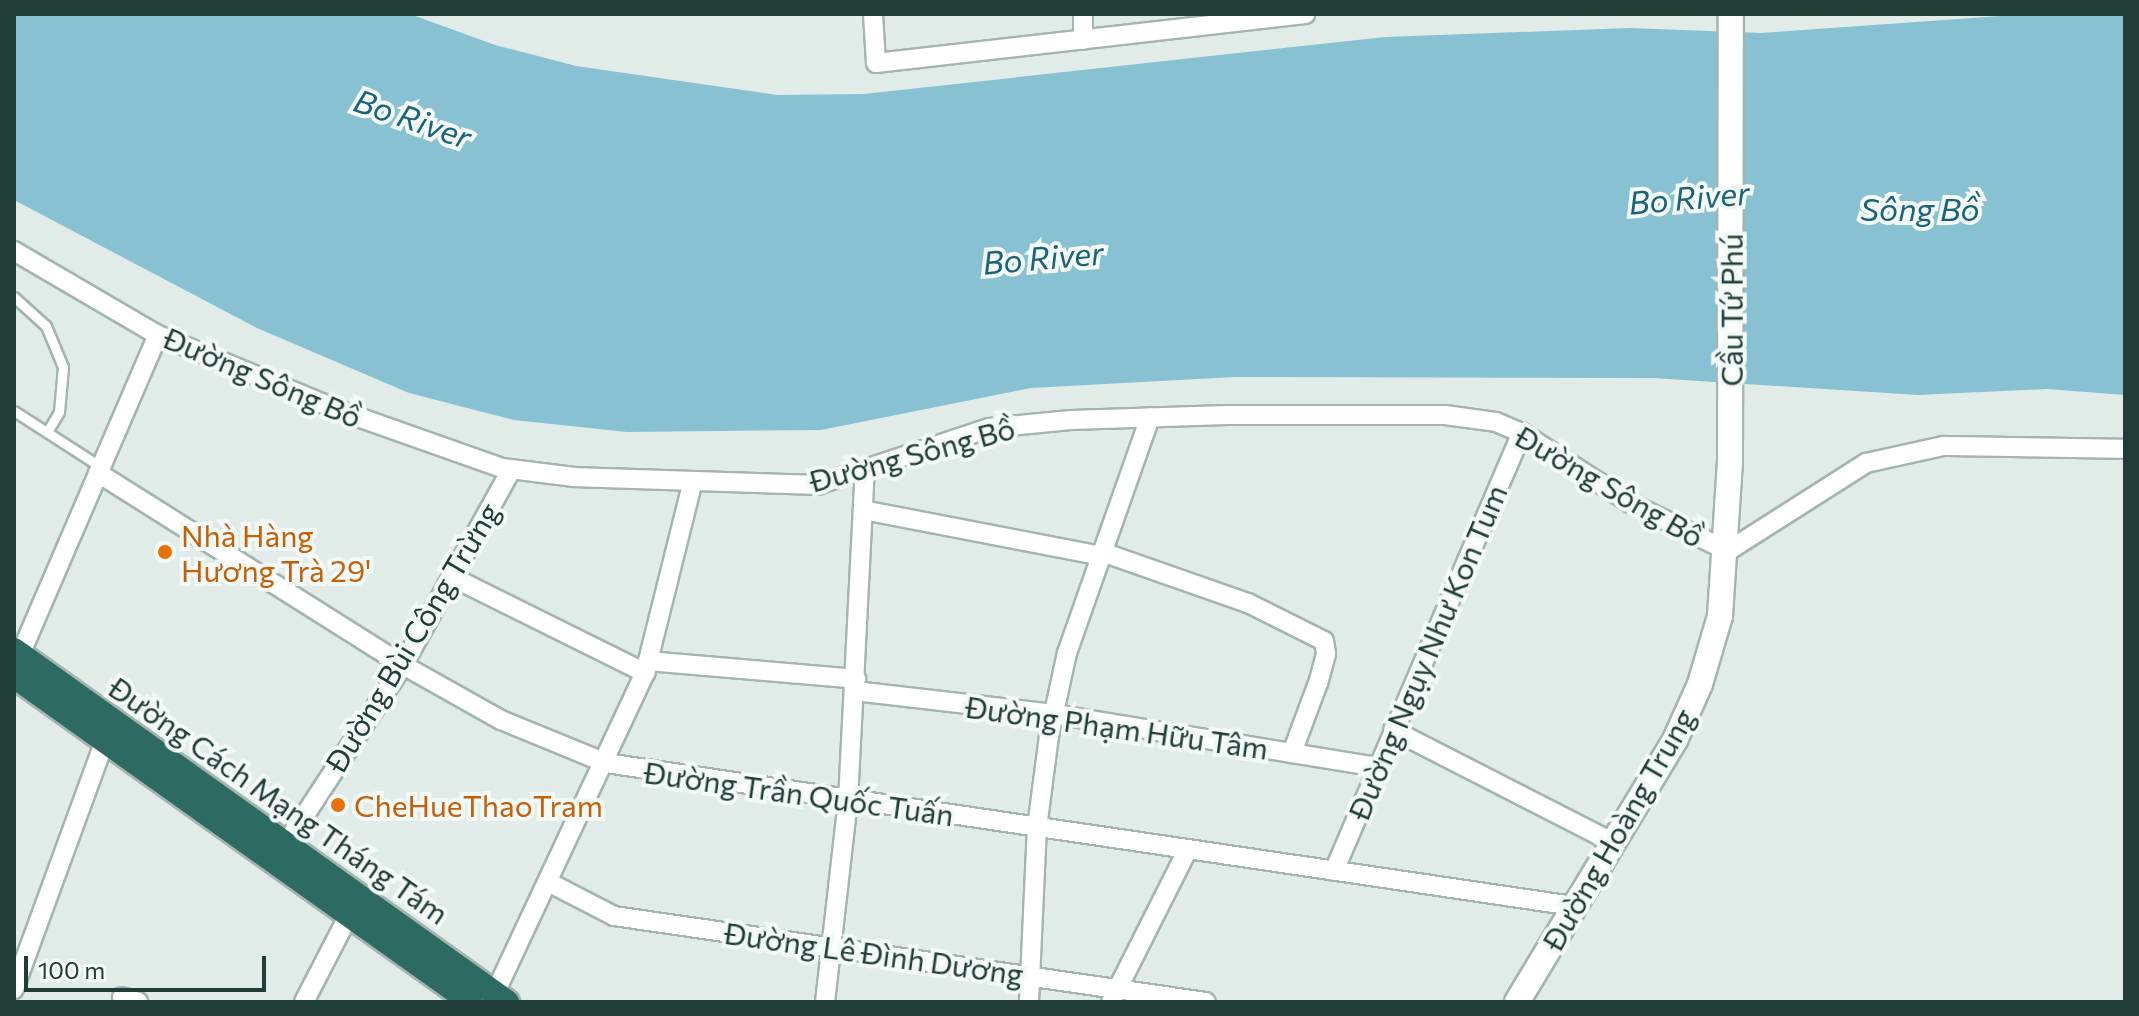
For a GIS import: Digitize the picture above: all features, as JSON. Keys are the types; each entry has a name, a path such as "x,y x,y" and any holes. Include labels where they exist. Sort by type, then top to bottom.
{"highway":[{"name":"Đường Cách Mạng Tháng Tám","path":"16,660 105,740 471,1002"},
{"name":"Đường Cách Mạng Tháng Tám","path":"16,660 286,844 501,998"}],"main road":[{"name":"Cầu Tứ Phú","path":"1730,461 1731,14"},
{"name":"Đường Hoàng Trung","path":"1517,1002 1675,740 1700,684 1720,616 1728,551 1730,461"}],"street":[{"path":"873,14 876,63 1305,14"},
{"path":"1083,14 1083,40"},
{"name":"Đường Sông Bồ","path":"14,251 158,335 338,410 511,470 692,484 817,485 989,428 1150,417 1445,415 1496,422 1522,433 1632,504 1728,551"},
{"path":"16,660 158,335"},
{"path":"1029,1002 1027,975 1037,828 1054,714 1067,653 1150,417"},
{"name":"Đường Ngụy Như Kon Tum","path":"1334,871 1522,433"},
{"path":"1728,551 1866,463 1943,446 2125,449"},
{"name":"Đường Trần Quốc Tuấn","path":"100,470 403,665 501,720 606,763 1573,906"},
{"name":"Đường Bùi Công Trừng","path":"286,844 403,665 511,470"},
{"path":"825,1002 834,945 848,801 865,470"},
{"path":"501,998 548,882 606,763 647,667 692,484"},
{"path":"863,510 1102,554 1248,603 1324,641 1326,654 1292,753"},
{"path":"452,577 647,667"},
{"name":"Đường Phạm Hữu Tâm","path":"647,667 856,685 1377,767"},
{"path":"1393,730 1612,842"},
{"path":"14,989 105,740"},
{"path":"1114,995 1188,849"},
{"name":"Đường Lê Đình Dương","path":"548,882 614,916 834,945 1027,975 1114,995 1206,1002"},
{"path":"304,1002 349,915"}],"lane":[{"path":"14,297 46,326 60,352 63,398 47,432"},
{"path":"14,411 100,470"}],"water":[{"name":"Sông Bồ","path":"14,14 410,14 495,45 576,66 777,95 864,94 1385,37 1630,28 1761,33 2029,14 2125,14 2125,395 2047,389 1918,395 1653,378 1235,377 1031,388 821,430 627,432 514,420 409,393 257,328 14,200"}],"place":[{"name":"Nhà Hàng Hương Trà 29'","path":"165,552"},
{"name":"CheHueThaoTram","path":"338,805"}],"water label":[{"name":"Bo River","path":"413,118"},
{"name":"Bo River","path":"1689,197"},
{"name":"Bo River","path":"1043,257"}]}
